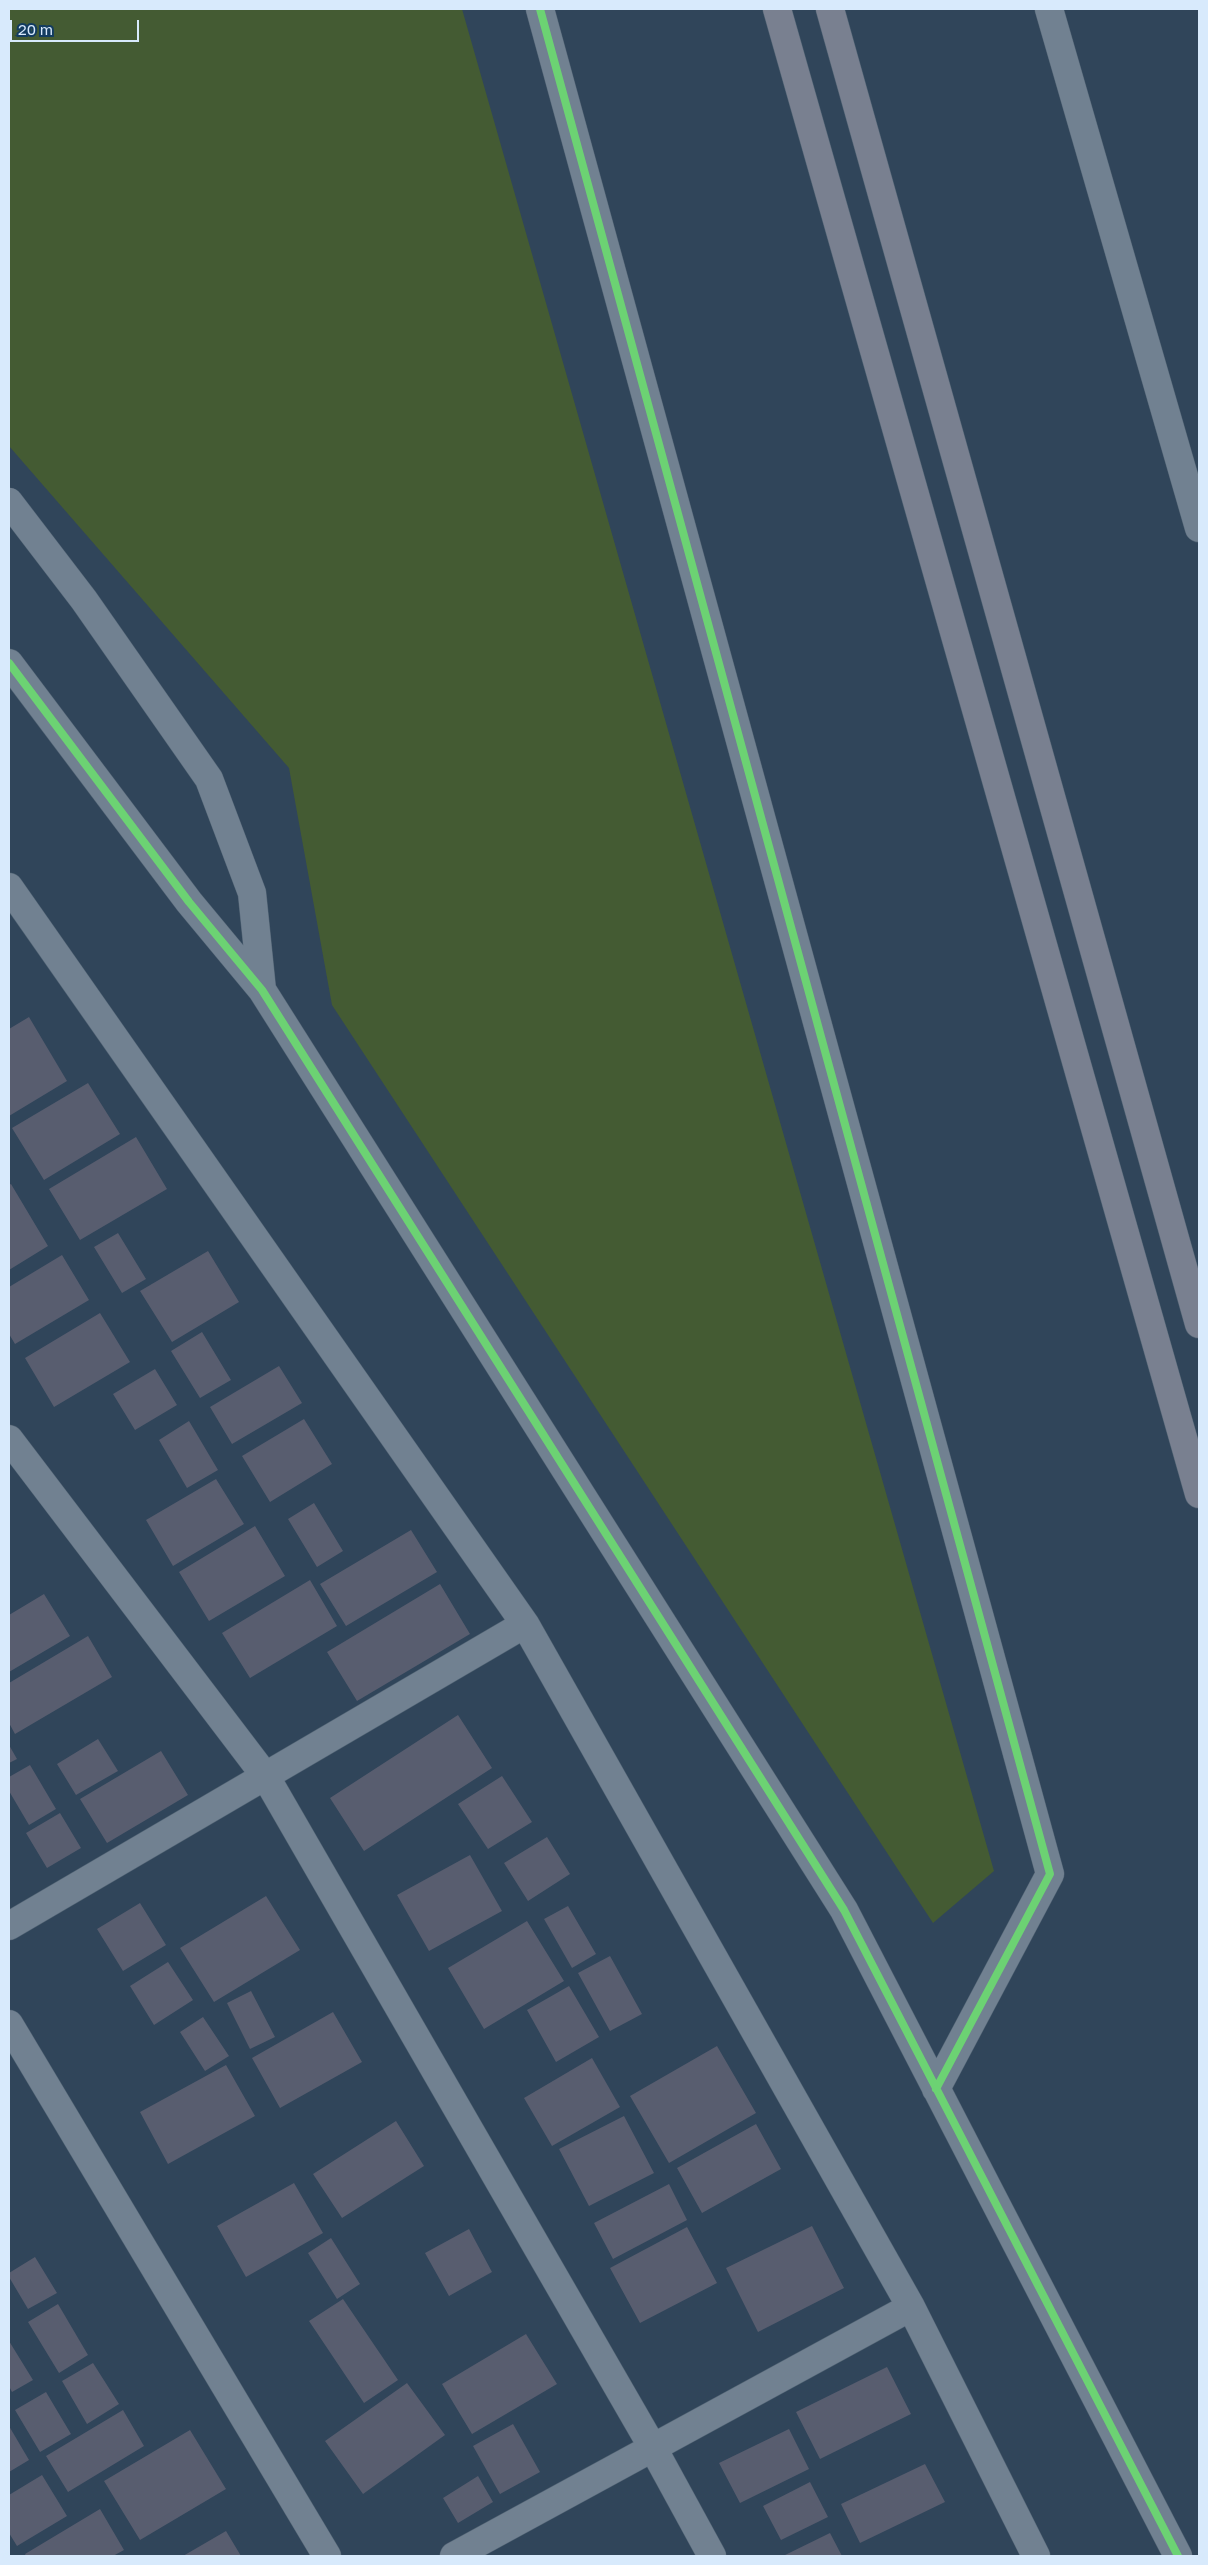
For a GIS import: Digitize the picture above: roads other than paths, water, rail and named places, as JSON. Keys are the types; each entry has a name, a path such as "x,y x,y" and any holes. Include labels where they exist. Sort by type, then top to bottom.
{"main road":[{"path":"777,9 1199,1494"},
{"path":"830,9 1199,1324"}],"street":[{"path":"540,9 1050,1874 936,2088"},
{"path":"1049,9 1199,528"},
{"path":"9,502 84,600 209,779 252,893 262,990"},
{"path":"9,663 189,902 262,990 844,1910 1178,2556"},
{"path":"9,887 525,1624 911,2307 1036,2556"},
{"path":"9,1439 266,1777 653,2448 712,2556"},
{"path":"9,1926 525,1624"},
{"path":"9,2024 328,2556"},
{"path":"454,2556 911,2307"}]}
